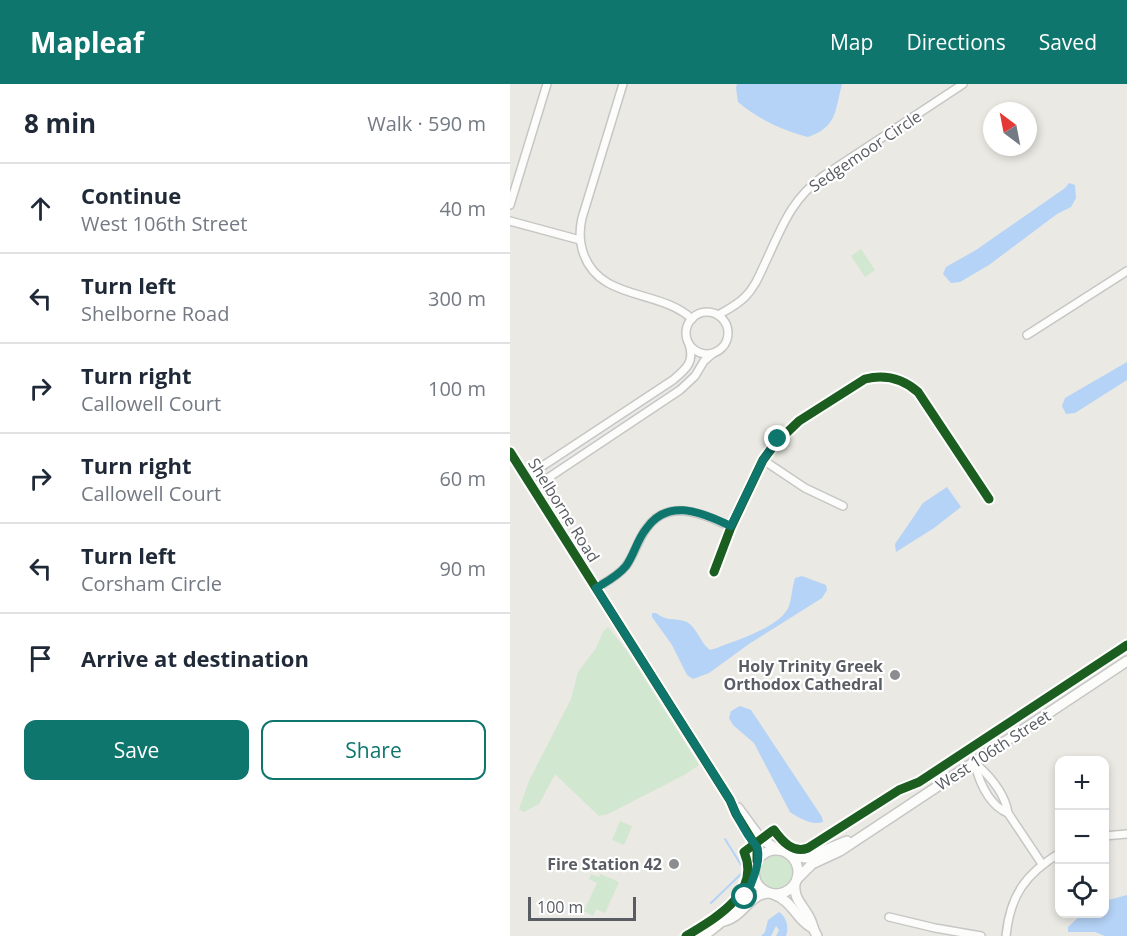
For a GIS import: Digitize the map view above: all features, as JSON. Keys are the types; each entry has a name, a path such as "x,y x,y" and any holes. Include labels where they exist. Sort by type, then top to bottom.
{"street":[{"path":"510,206 547,84"},
{"path":"623,84 582,218 580,240 590,266 605,282 618,289 648,296 678,307 692,319"},
{"name":"Sedgemoor Circle","path":"718,315 741,301 750,291 788,214 806,190 963,84"},
{"path":"510,221 580,240"},
{"path":"1027,335 1127,271"},
{"path":"525,477 673,380 691,360 687,328 692,319 701,313 718,315 725,323 728,333 725,344 705,361 695,376 680,390 533,488"},
{"path":"689,344 697,352 712,354"},
{"path":"714,572 731,526 763,460 778,439 793,426 858,382 874,376 892,377 918,392 989,499"},
{"name":"Shelborne Road","path":"510,452 730,800 760,838 779,850"},
{"path":"763,460 806,488 843,506"},
{"path":"596,588 624,568 647,526 665,514 687,510 731,526"},
{"name":"West 106th Street","path":"796,881 812,864 840,851 1127,661"},
{"path":"974,762 987,774 1000,793 1008,813 1042,864"},
{"name":"Shelborne Road","path":"730,800 757,848 757,861"},
{"path":"1109,836 1127,834"},
{"name":"West 106th Street","path":"792,856 806,858 858,838"},
{"path":"811,927 811,922 795,896 797,866 792,856 779,850 766,852 757,861 754,869 755,878 760,887 788,902 817,936"},
{"path":"1006,936 1016,894 1029,876 1055,856"},
{"path":"724,921 745,897 755,878"},
{"path":"702,936 739,914 760,894 786,892 796,881"},
{"path":"889,917 981,936"}],"green space":[{"path":"861,249 875,270 865,277 851,256"},
{"path":"608,627 627,651 699,765 608,814 599,816 555,774 539,804 524,812 519,809 529,781 571,699 578,672"},
{"path":"620,821 632,826 624,845 612,840"},
{"path":"776,856 787,861 792,872 787,883 776,888 765,883 760,872 765,861"},
{"path":"591,874 599,877 600,874 619,882 605,913 596,909 593,916 584,911 597,883 589,879"}],"water":[{"path":"737,84 842,84 836,110 830,123 818,133 808,137 771,123 745,108 738,102"},
{"path":"1069,183 1075,185 1076,198 1071,207 1057,214 989,265 960,282 951,283 943,274 946,267 976,250"},
{"path":"1127,362 1127,380 1075,413 1066,414 1062,406 1065,398"},
{"path":"947,487 961,507 934,528 896,552 895,544 923,503"},
{"path":"802,576 826,585 827,590 822,598 749,644 709,673 693,679 687,675 672,645 652,617 652,613 656,613 688,623 710,650 758,632 777,620 789,606 795,578"},
{"path":"740,706 751,710 822,817 823,822 810,822 790,812 754,743 733,725 729,718 731,711"},
{"path":"1127,895 1127,936 1105,936 1095,932 1068,932 1068,927 1078,918 1109,918 1109,900"},
{"path":"779,912 787,923 786,936 776,936 779,930 776,926 771,936 761,936 765,932 768,920"}],"waterway":[{"path":"725,839 743,868"},
{"path":"711,903 741,874"}],"cycle path":[{"path":"714,572 731,527 763,460 774,445 799,421 865,379 893,378 906,383 918,392 989,499"},
{"path":"510,452 730,800 757,848 757,861"},
{"path":"686,936 732,903 741,892 746,880 748,867 744,852 772,831 774,830 784,842 793,848 808,848 899,790 919,782 1127,645"}],"place":[{"name":"Holy Trinity Greek Orthodox Cathedral","path":"895,675"},
{"name":"Fire Station 42","path":"674,864"}],"route":[{"path":"745,897 755,878 757,848 741,824 730,800 596,588 624,568 647,526 665,514 687,510 731,526 763,460 778,439"}]}
